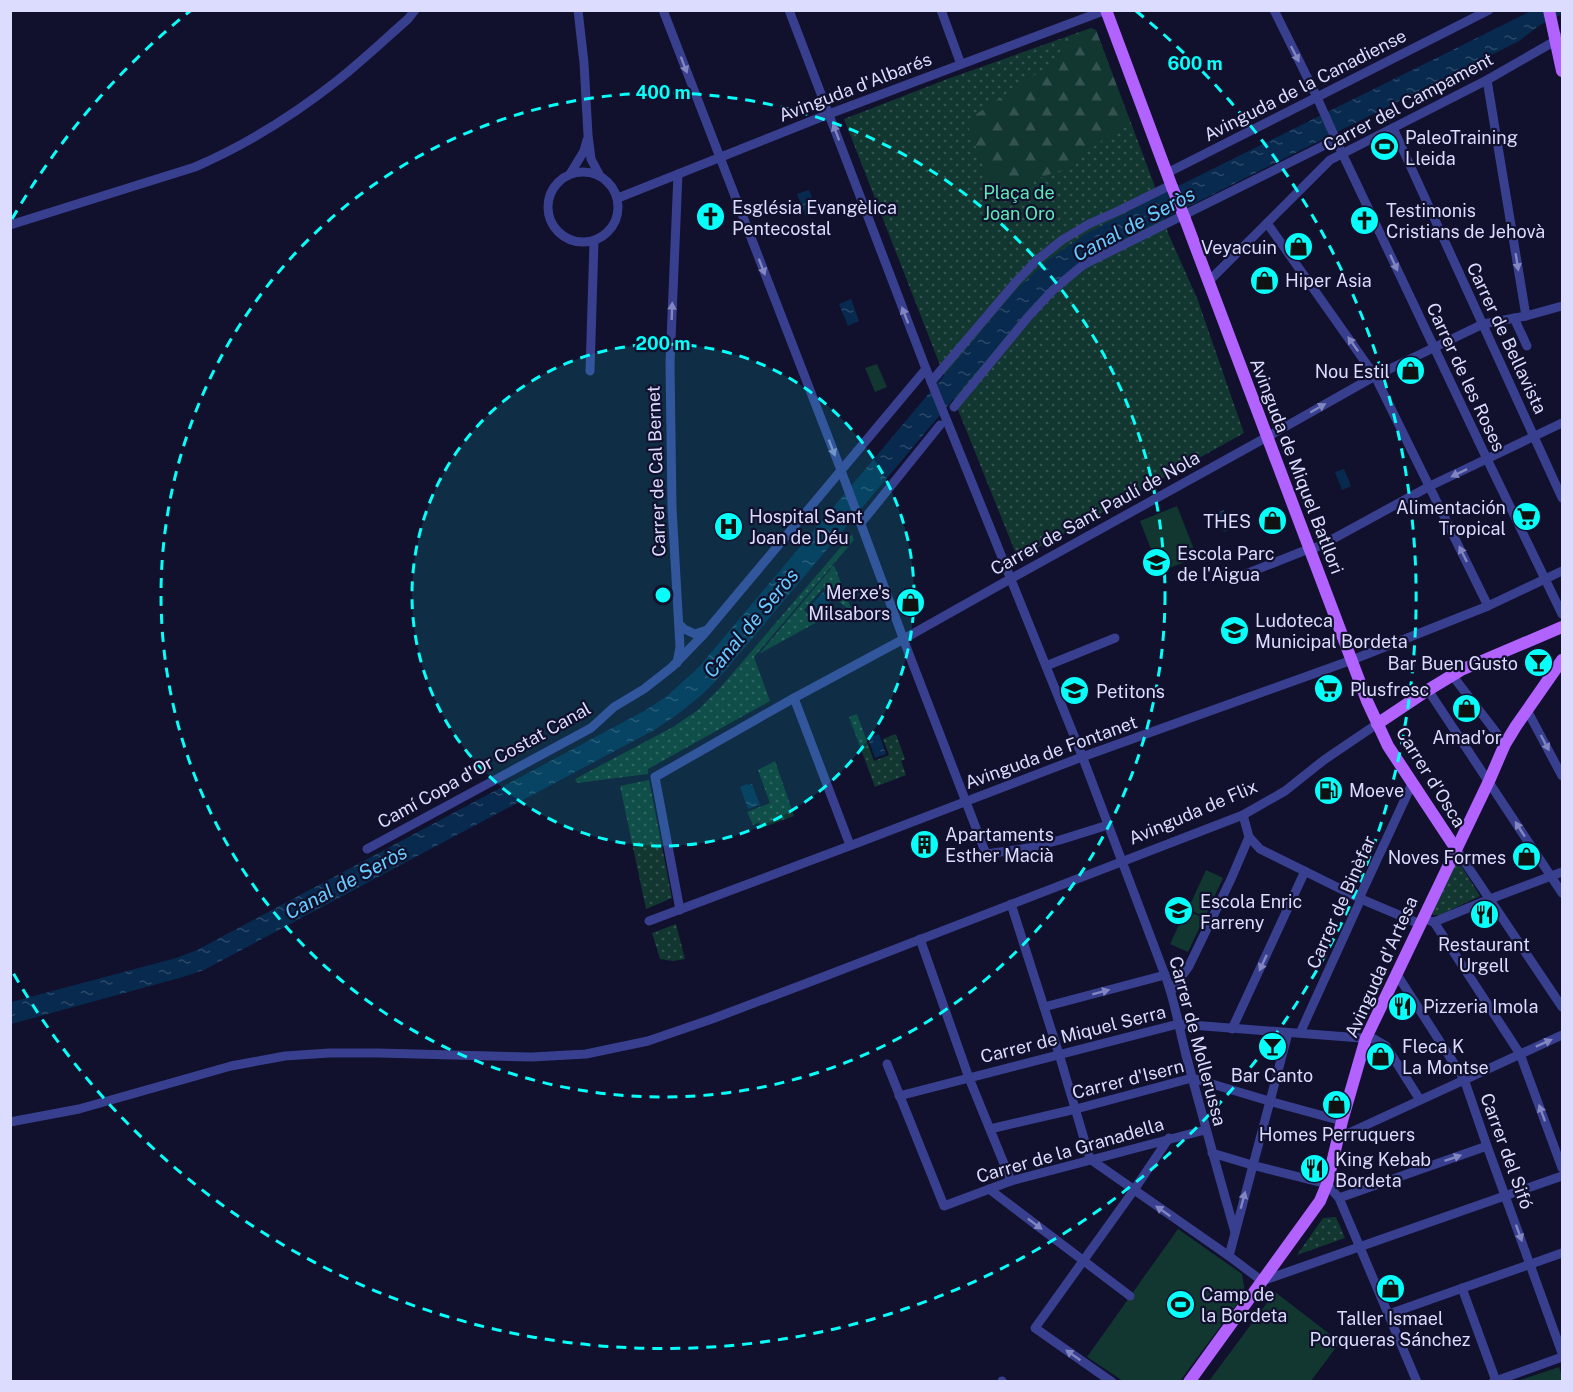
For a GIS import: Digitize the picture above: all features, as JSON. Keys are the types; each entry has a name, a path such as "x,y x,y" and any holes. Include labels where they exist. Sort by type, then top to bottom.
{"main road":[{"path":"1106,10 1172,186"},
{"path":"1551,16 1559,39 1563,70"},
{"name":"Avinguda de Miquel Batllori","path":"1172,186 1377,724"},
{"name":"Avinguda de Flix","path":"1377,724 1469,666 1563,627"},
{"name":"Avinguda d'Artesa","path":"1189,1382 1320,1202 1327,1184 1366,1038 1396,973 1425,921 1505,744 1527,710 1561,666"},
{"name":"Carrer d'Osca","path":"1377,724 1412,784 1456,849"}],"street":[{"path":"10,225 195,167 217,157 261,133 332,85 398,28 415,10"},
{"path":"578,10 591,159 600,176"},
{"path":"663,10 986,854 1028,848 1108,825"},
{"name":"Carrer de Mollerussa","path":"789,10 932,382 943,421 1012,578 1083,757 1171,991 1205,1130 1235,1232"},
{"path":"941,10 959,59"},
{"name":"Avinguda d'Albarés","path":"618,198 1081,15 1106,10"},
{"name":"Carrer de les Roses","path":"1274,10 1317,98 1332,138 1563,614"},
{"name":"Avinguda de la Canadiense","path":"1167,172 1489,10"},
{"name":"Carrer del Campament","path":"1209,281 1330,160 1487,80 1559,39"},
{"path":"1487,80 1526,316"},
{"name":"Carrer de Bellavista","path":"1393,128 1563,498"},
{"path":"570,174 584,151 588,135"},
{"path":"954,407 1028,317 1053,290 1083,265 1332,138"},
{"path":"581,171 600,176 613,187 618,198 617,218 605,235 594,241 570,240 560,234 549,213 548,201 552,190 560,180 570,174 581,171"},
{"name":"Carrer de Cal Bernet","path":"677,663 680,647 672,508 669,363 678,174"},
{"path":"932,382 1036,261 1062,240 1089,224 1172,186"},
{"path":"1267,223 1376,376 1488,606"},
{"path":"590,370 594,241"},
{"name":"Carrer de Sant Paulí de Nola","path":"680,910 655,777 1376,376 1483,324 1563,306"},
{"path":"1514,318 1527,346"},
{"path":"677,663 709,629 926,369"},
{"path":"861,523 943,421"},
{"path":"1233,579 1320,546 1430,486 1563,423"},
{"name":"Avinguda de Fontanet","path":"649,921 1083,757 1352,660 1488,606 1563,571"},
{"path":"679,624 695,634 709,629"},
{"path":"1046,666 1115,638"},
{"name":"Camí Copa d'Or Costat Canal","path":"367,849 591,728 614,707 650,685 677,663"},
{"path":"1452,675 1505,744"},
{"path":"1428,690 1563,892"},
{"path":"794,698 850,845"},
{"path":"1527,710 1563,776"},
{"name":"Avinguda de Flix","path":"10,1122 79,1109 231,1066 285,1056 329,1053 532,1057 586,1054 648,1041 712,1019 1243,815 1285,791 1324,760 1377,724"},
{"name":"Carrer de Binèfar","path":"1300,1033 1412,784"},
{"path":"1243,815 1249,837 1260,849 1361,898 1425,921 1520,1054 1563,1168"},
{"path":"1171,991 1190,966 1249,837"},
{"path":"1456,849 1563,1006"},
{"path":"1232,1029 1305,871"},
{"path":"1425,921 1563,872"},
{"path":"1011,904 1090,1159 1262,1281 1563,1176"},
{"path":"920,939 969,1078 1011,1181"},
{"name":"Carrer del Sifó","path":"1396,973 1464,1079 1563,1355"},
{"path":"1044,1007 1165,975"},
{"name":"Carrer de Miquel Serra","path":"899,1096 1178,1024 1366,1038"},
{"path":"1229,1256 1288,1033"},
{"path":"1338,1138 1563,1035"},
{"path":"1366,1038 1374,1039 1386,1046 1420,1100"},
{"path":"887,1064 899,1096"},
{"name":"Carrer d'Isern","path":"990,1129 1192,1078 1342,1121"},
{"name":"Carrer de la Granadella","path":"899,1096 944,1206 1011,1181 1205,1130"},
{"path":"1112,1382 1035,1328 1169,1138"},
{"path":"1339,1198 1487,1146"},
{"path":"1212,1153 1327,1184 1339,1198 1417,1382"},
{"path":"989,1189 1130,1296"},
{"path":"1389,1314 1563,1253"},
{"path":"1281,1256 1296,1270"},
{"path":"1462,1288 1494,1381 1563,1355"}],"green space":[{"name":"Plaça de Joan Oro","path":"1091,28 1096,30 1154,184 1168,233 1197,298 1244,433 1018,559 844,119 950,78"},
{"path":"1096,30 1129,119 1067,168 994,195 966,121 1057,60 1066,38"},
{"path":"877,364 887,387 875,392 865,368"},
{"path":"1177,506 1197,557 1160,572 1140,521"},
{"path":"852,534 854,540 754,657 770,701 648,769 648,774 577,783 575,779 673,727 698,710 720,688"},
{"path":"834,565 851,608 848,609 823,588 804,610 817,622 759,654"},
{"path":"857,714 874,761 889,755 883,739 896,734 905,759 901,761 906,775 875,787 849,717"},
{"path":"775,761 794,816 761,828 759,822 753,825 747,812 770,803 758,770"},
{"path":"649,780 672,898 646,909 620,786"},
{"path":"1455,863 1460,864 1480,896 1440,915 1433,915 1432,913"},
{"path":"1206,870 1223,878 1205,917 1188,909"},
{"path":"1186,910 1204,918 1188,952 1170,944"},
{"path":"676,924 685,959 673,961 660,959 652,933"},
{"path":"1336,1217 1345,1238 1297,1255 1323,1218"},
{"name":"Camp de la Bordeta","path":"1178,1229 1242,1274 1245,1293 1180,1381 1123,1381 1087,1357"},
{"path":"1275,1292 1340,1342 1311,1381 1209,1381"},
{"path":"1559,1367 1562,1381 1520,1381 1520,1380"}],"water":[{"name":"Canal de Seròs","path":"1531,11 1562,11 1562,14 1540,25 1519,41 1094,254 1066,274 1024,315 724,672 692,703 656,729 204,970 11,1024 11,1002 176,958 197,950 646,710 667,696 699,667 1014,292 1048,260 1084,235 1160,195"},
{"path":"809,190 818,212 806,216 797,194"},
{"path":"851,299 859,321 848,326 839,304"},
{"path":"1344,469 1351,486 1342,490 1335,472"},
{"path":"1224,510 1232,529 1224,532 1217,513"},
{"path":"823,592 831,601 817,617 808,609"},
{"path":"872,734 873,736 879,734 886,754 875,758 867,736"},
{"path":"752,784 760,805 748,809 740,787"}],"place":[{"name":"PaleoTraining Lleida","path":"1384,147"},
{"name":"Església Evangèlica Pentecostal","path":"711,217"},
{"name":"Testimonis Cristians de Jehovà","path":"1365,220"},
{"name":"Veyacuin","path":"1298,247"},
{"name":"Hiper Asia","path":"1264,280"},
{"name":"Nou Estil","path":"1411,371"},
{"name":"Alimentación Tropical","path":"1527,517"},
{"name":"THES","path":"1272,521"},
{"name":"Hospital Sant Joan de Déu","path":"728,526"},
{"name":"Escola Parc de l'Aigua","path":"1156,563"},
{"name":"Merxe's Milsabors","path":"911,602"},
{"name":"Ludoteca Municipal Bordeta","path":"1234,630"},
{"name":"Bar Buen Gusto","path":"1539,663"},
{"name":"Plusfresc","path":"1329,689"},
{"name":"Petitons","path":"1075,691"},
{"name":"Amad'or","path":"1467,708"},
{"name":"Moeve","path":"1328,790"},
{"name":"Apartaments Esther Macià","path":"924,844"},
{"name":"Noves Formes","path":"1527,857"},
{"name":"Escola Enric Farreny","path":"1179,911"},
{"name":"Restaurant Urgell","path":"1484,915"},
{"name":"Pizzeria Imola","path":"1402,1006"},
{"name":"Bar Canto","path":"1272,1046"},
{"name":"Fleca K La Montse","path":"1381,1056"},
{"name":"Homes Perruquers","path":"1337,1105"},
{"name":"King Kebab Bordeta","path":"1314,1169"},
{"name":"Taller Ismael Porqueras Sánchez","path":"1390,1289"},
{"name":"Camp de la Bordeta","path":"1180,1304"}]}
